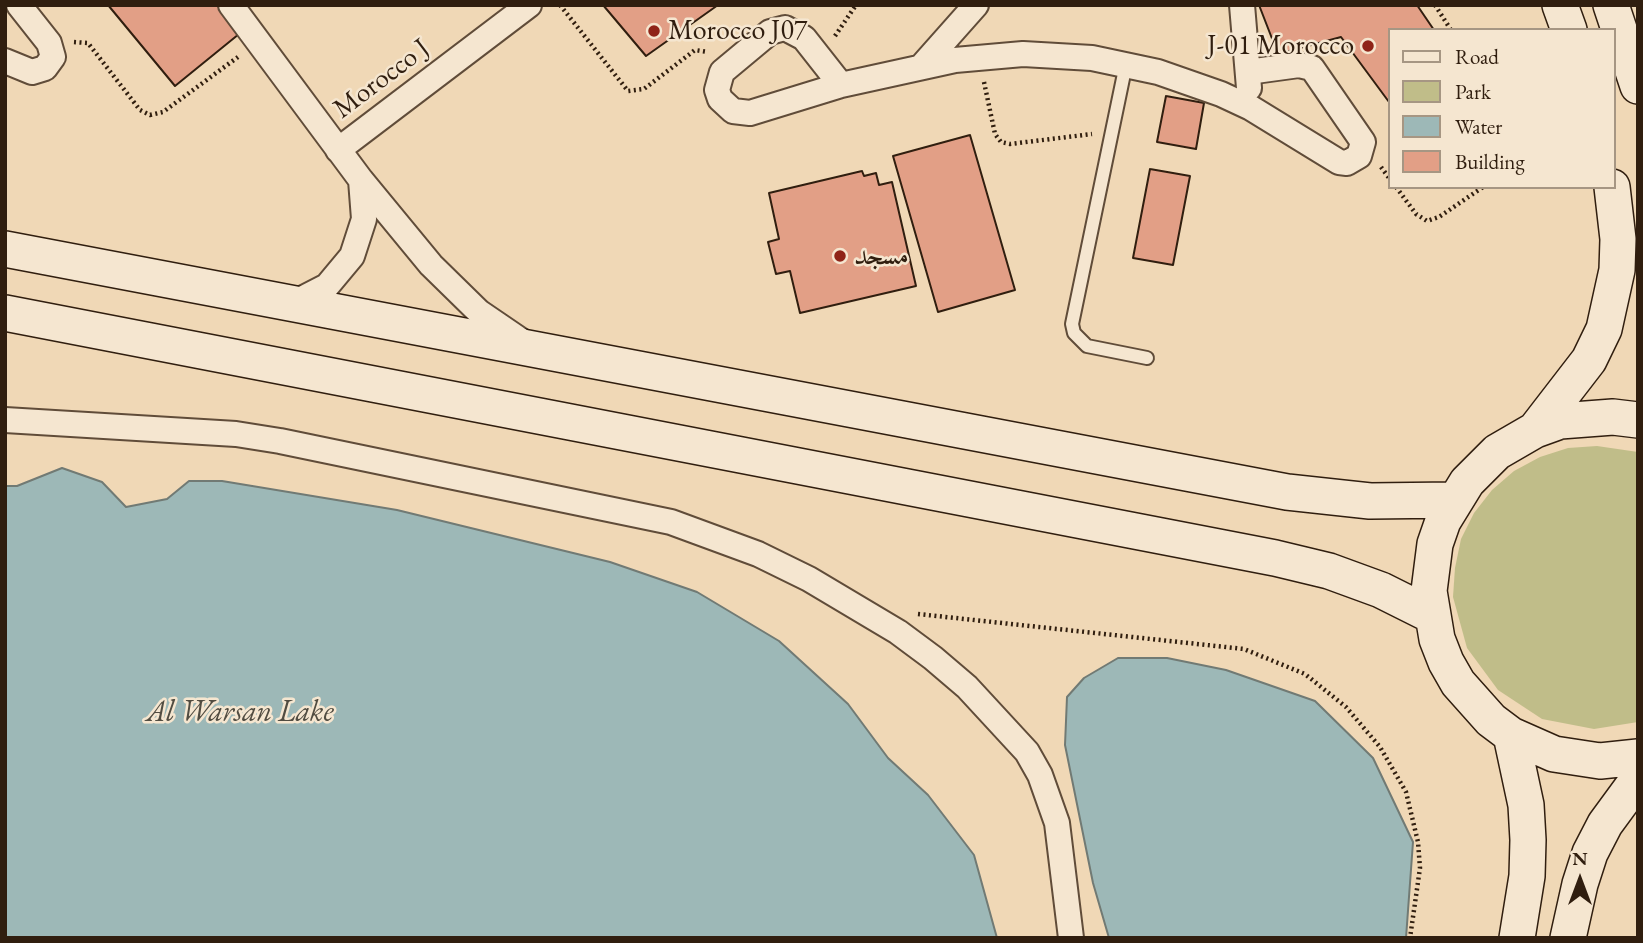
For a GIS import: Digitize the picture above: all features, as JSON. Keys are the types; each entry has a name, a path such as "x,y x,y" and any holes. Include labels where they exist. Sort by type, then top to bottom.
{"street":[{"path":"5,61 32,72 45,68 53,57 49,43 19,5"},
{"path":"231,5 361,180 454,289 479,312 535,350"},
{"name":"Morocco J","path":"338,150 530,5"},
{"path":"921,67 976,5"},
{"path":"1242,5 1251,108"},
{"path":"1560,5 1568,28"},
{"path":"1611,5 1638,86"},
{"path":"841,85 799,33 777,29 722,72 717,90 720,99 733,111 741,113 841,85 921,67 979,58 1058,55 1126,64 1190,82 1251,108 1339,162 1353,161 1362,150 1363,142 1312,68 1299,65 1248,72"},
{"path":"292,304 327,286 352,256 364,219 361,180"},
{"path":"1535,430 1589,360 1604,329 1617,270 1618,239 1612,189"},
{"path":"5,249 1287,492 1370,501 1454,500"},
{"path":"5,313 1275,558 1329,571 1431,615"},
{"path":"1638,420 1587,417 1535,430 1497,452 1466,482 1454,500 1435,544 1429,591 1437,639 1458,683 1473,703 1511,735 1532,746 1576,759 1600,761 1638,757"},
{"path":"5,420 214,433 280,441 671,522 758,554 809,579 898,632 933,658 998,718 1027,752 1040,775 1057,823 1071,938"},
{"path":"1511,735 1524,793 1528,840 1527,876 1517,938"},
{"path":"1568,938 1590,853 1611,814 1638,779"}],"lane":[{"path":"1126,64 1072,324 1074,333 1087,346 1147,358"}],"path":[{"path":"560,5 628,91 639,92 700,49 710,54 722,72"},
{"path":"820,58 856,5"},
{"path":"1435,5 1450,28"},
{"path":"53,57 77,40 89,43 139,110 150,115 163,112 258,42"},
{"path":"979,58 995,134 1001,142 1010,144 1111,131"},
{"path":"1397,189 1416,214 1427,221 1439,217 1480,189"},
{"path":"916,614 1244,649 1305,674 1346,707 1380,747 1406,792 1419,842 1420,868 1410,938"}],"green space":[{"path":"1597,446 1638,452 1638,722 1594,729 1542,719 1498,690 1467,648 1453,597 1461,539 1474,513 1492,490 1514,471 1540,457 1568,448"}],"water":[{"name":"Al Warsan Lake","path":"62,468 102,482 126,507 167,499 189,481 222,481 397,510 610,562 697,592 779,641 848,704 888,758 928,795 974,855 997,938 5,938 5,486 17,486"},
{"path":"1118,658 1167,658 1226,670 1315,701 1373,758 1413,842 1406,938 1109,938 1093,883 1065,745 1067,697 1084,678"}],"building":[{"path":"108,5 217,5 239,34 175,86"},
{"name":"Morocco J07","path":"603,5 718,5 646,56"},
{"name":"J-01 Morocco","path":"1259,5 1417,5 1433,28 1388,28 1388,101 1341,37 1278,54"},
{"path":"1166,96 1204,103 1196,149 1157,142"},
{"path":"970,135 1015,290 938,312 893,156"},
{"path":"1150,169 1190,176 1173,265 1133,258"},
{"name":"مسجد","path":"862,171 864,176 876,173 879,185 892,182 916,286 800,313 790,271 776,274 768,242 779,239 769,193"}],"place":[{"name":"Morocco J07","path":"654,31"},
{"name":"J-01 Morocco","path":"1368,46"},
{"name":"مسجد","path":"840,256"}]}
